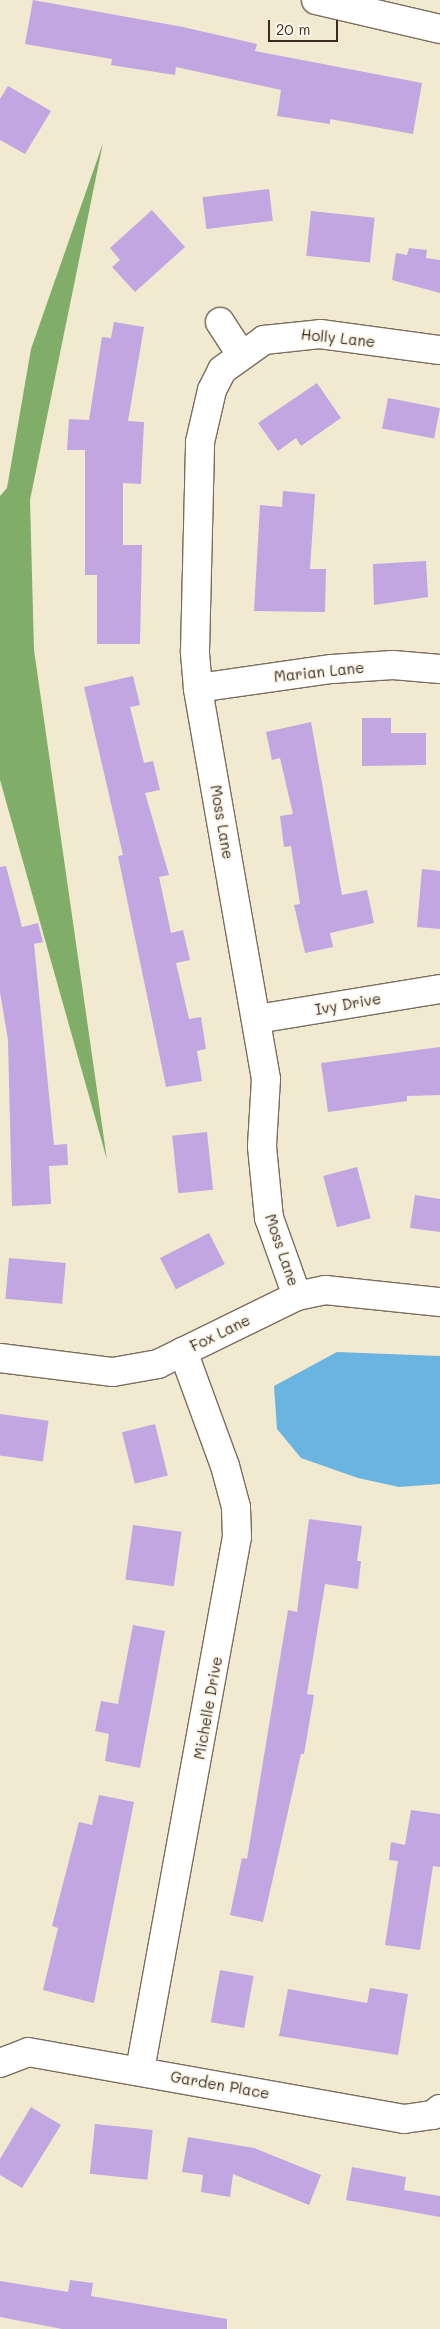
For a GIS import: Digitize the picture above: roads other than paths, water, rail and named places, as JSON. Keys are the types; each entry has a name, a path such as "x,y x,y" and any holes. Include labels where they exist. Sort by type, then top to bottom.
{"street":[{"path":"333,2 440,29"},
{"path":"220,322 240,352"},
{"name":"Holly Lane","path":"240,352 264,340 290,334 440,350"},
{"name":"Moss Lane","path":"240,352 222,370 212,390 200,442 195,651 198,688 266,1079 264,1182 269,1218 297,1296"},
{"name":"Marian Lane","path":"198,688 332,668 392,665 440,669"},
{"name":"Ivy Drive","path":"256,1019 440,989"},
{"name":"Fox Lane","path":"0,1358 113,1372 158,1364 297,1296 354,1290 440,1302"},
{"name":"Michelle Drive","path":"140,2070 238,1537 236,1507 225,1466 183,1351"},
{"name":"Garden Place","path":"0,2063 28,2052 140,2070 404,2119 432,2115 440,2109"}],"water":[{"path":"337,1352 440,1356 440,1484 399,1487 358,1478 301,1458 277,1429 274,1386"}]}
